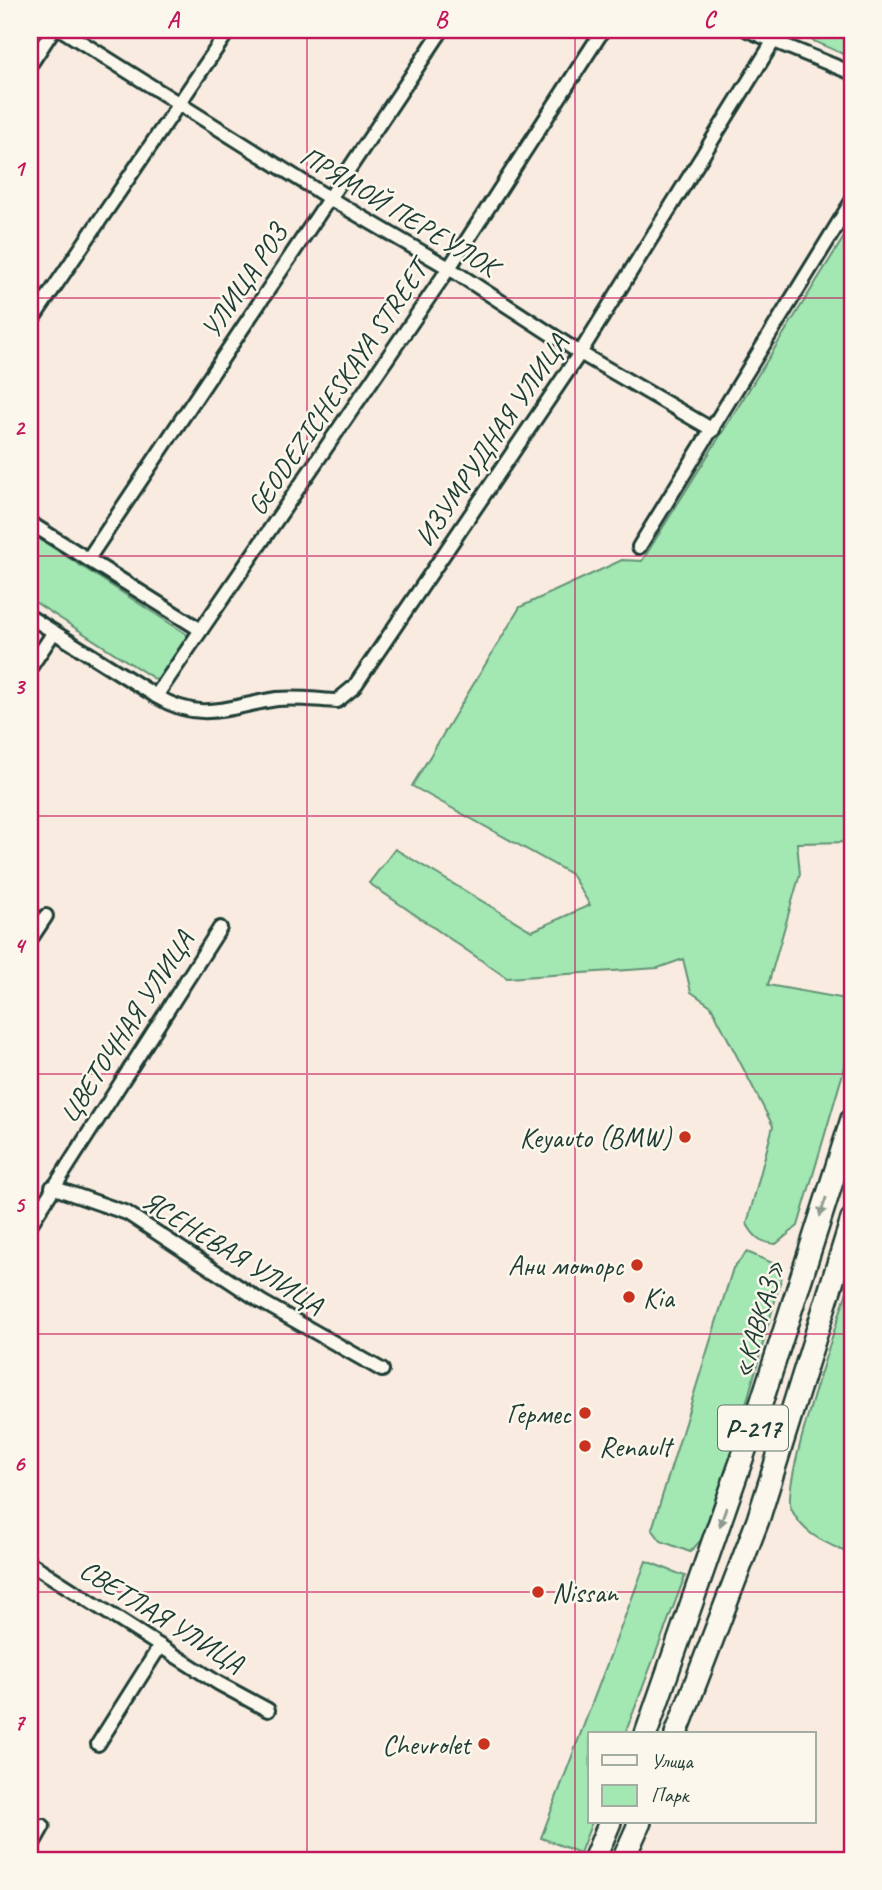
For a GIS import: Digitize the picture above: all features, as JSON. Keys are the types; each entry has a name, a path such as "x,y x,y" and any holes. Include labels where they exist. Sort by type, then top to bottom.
{"highway":[{"name":"«КАВКАЗ»","path":"647,1732 774,1363 852,1119"},
{"name":"Р-217","path":"677,1732 758,1520 852,1219"},
{"path":"774,1363 768,1403 745,1482 746,1491 751,1495 761,1486 813,1321 832,1281"},
{"path":"671,1668 683,1650 717,1559 722,1553 730,1551 735,1561 715,1615 705,1659"},
{"path":"594,1860 609,1824"},
{"path":"623,1860 639,1824"}],"street":[{"path":"30,65 53,30"},
{"name":"ПРЯМОЙ ПЕРЕУЛОК","path":"62,30 329,198 449,268 580,353 713,430"},
{"path":"30,323 229,30"},
{"name":"УЛИЦА РОЗ","path":"88,559 442,30"},
{"name":"GEODEZICHESKAYA STREET","path":"156,696 449,268 603,30"},
{"path":"747,30 852,74"},
{"name":"ИЗУМРУДНАЯ УЛИЦА","path":"30,617 177,709 204,714 279,699 337,701 354,687 580,353 773,42"},
{"path":"639,547 852,201"},
{"path":"30,523 201,630"},
{"path":"30,668 54,632"},
{"path":"30,940 46,916"},
{"name":"ЦВЕТОЧНАЯ УЛИЦА","path":"30,1225 219,928"},
{"name":"ЯСЕНЕВАЯ УЛИЦА","path":"52,1187 127,1213 262,1302 382,1370"},
{"name":"СВЕТЛАЯ УЛИЦА","path":"30,1563 218,1684 268,1710"},
{"path":"98,1744 160,1646"},
{"path":"30,1849 43,1826"}],"green space":[{"path":"789,30 852,30 852,58"},
{"path":"852,224 852,842 797,843 800,874 768,985 852,1000 852,1042 798,1226 776,1244 758,1238 747,1224 773,1126 711,1006 691,992 683,959 658,968 507,978 369,883 395,849 532,931 590,905 571,874 412,786 520,607 622,560 642,561"},
{"path":"30,533 188,635 158,681 30,599"},
{"path":"747,1252 777,1265 781,1279 715,1516 703,1538 690,1552 661,1541 652,1529 733,1268"},
{"path":"852,1276 852,1555 816,1537 802,1525 791,1508 790,1492 803,1433"},
{"path":"646,1561 685,1576 626,1732 588,1732 588,1824 591,1824 580,1853 541,1838"}],"place":[{"name":"Keyauto (BMW)","path":"685,1137"},
{"name":"Ани моторс","path":"637,1265"},
{"name":"Kia","path":"629,1297"},
{"name":"Гермес","path":"585,1413"},
{"name":"Renault","path":"585,1446"},
{"name":"Nissan","path":"538,1592"},
{"name":"Chevrolet","path":"484,1744"}]}
